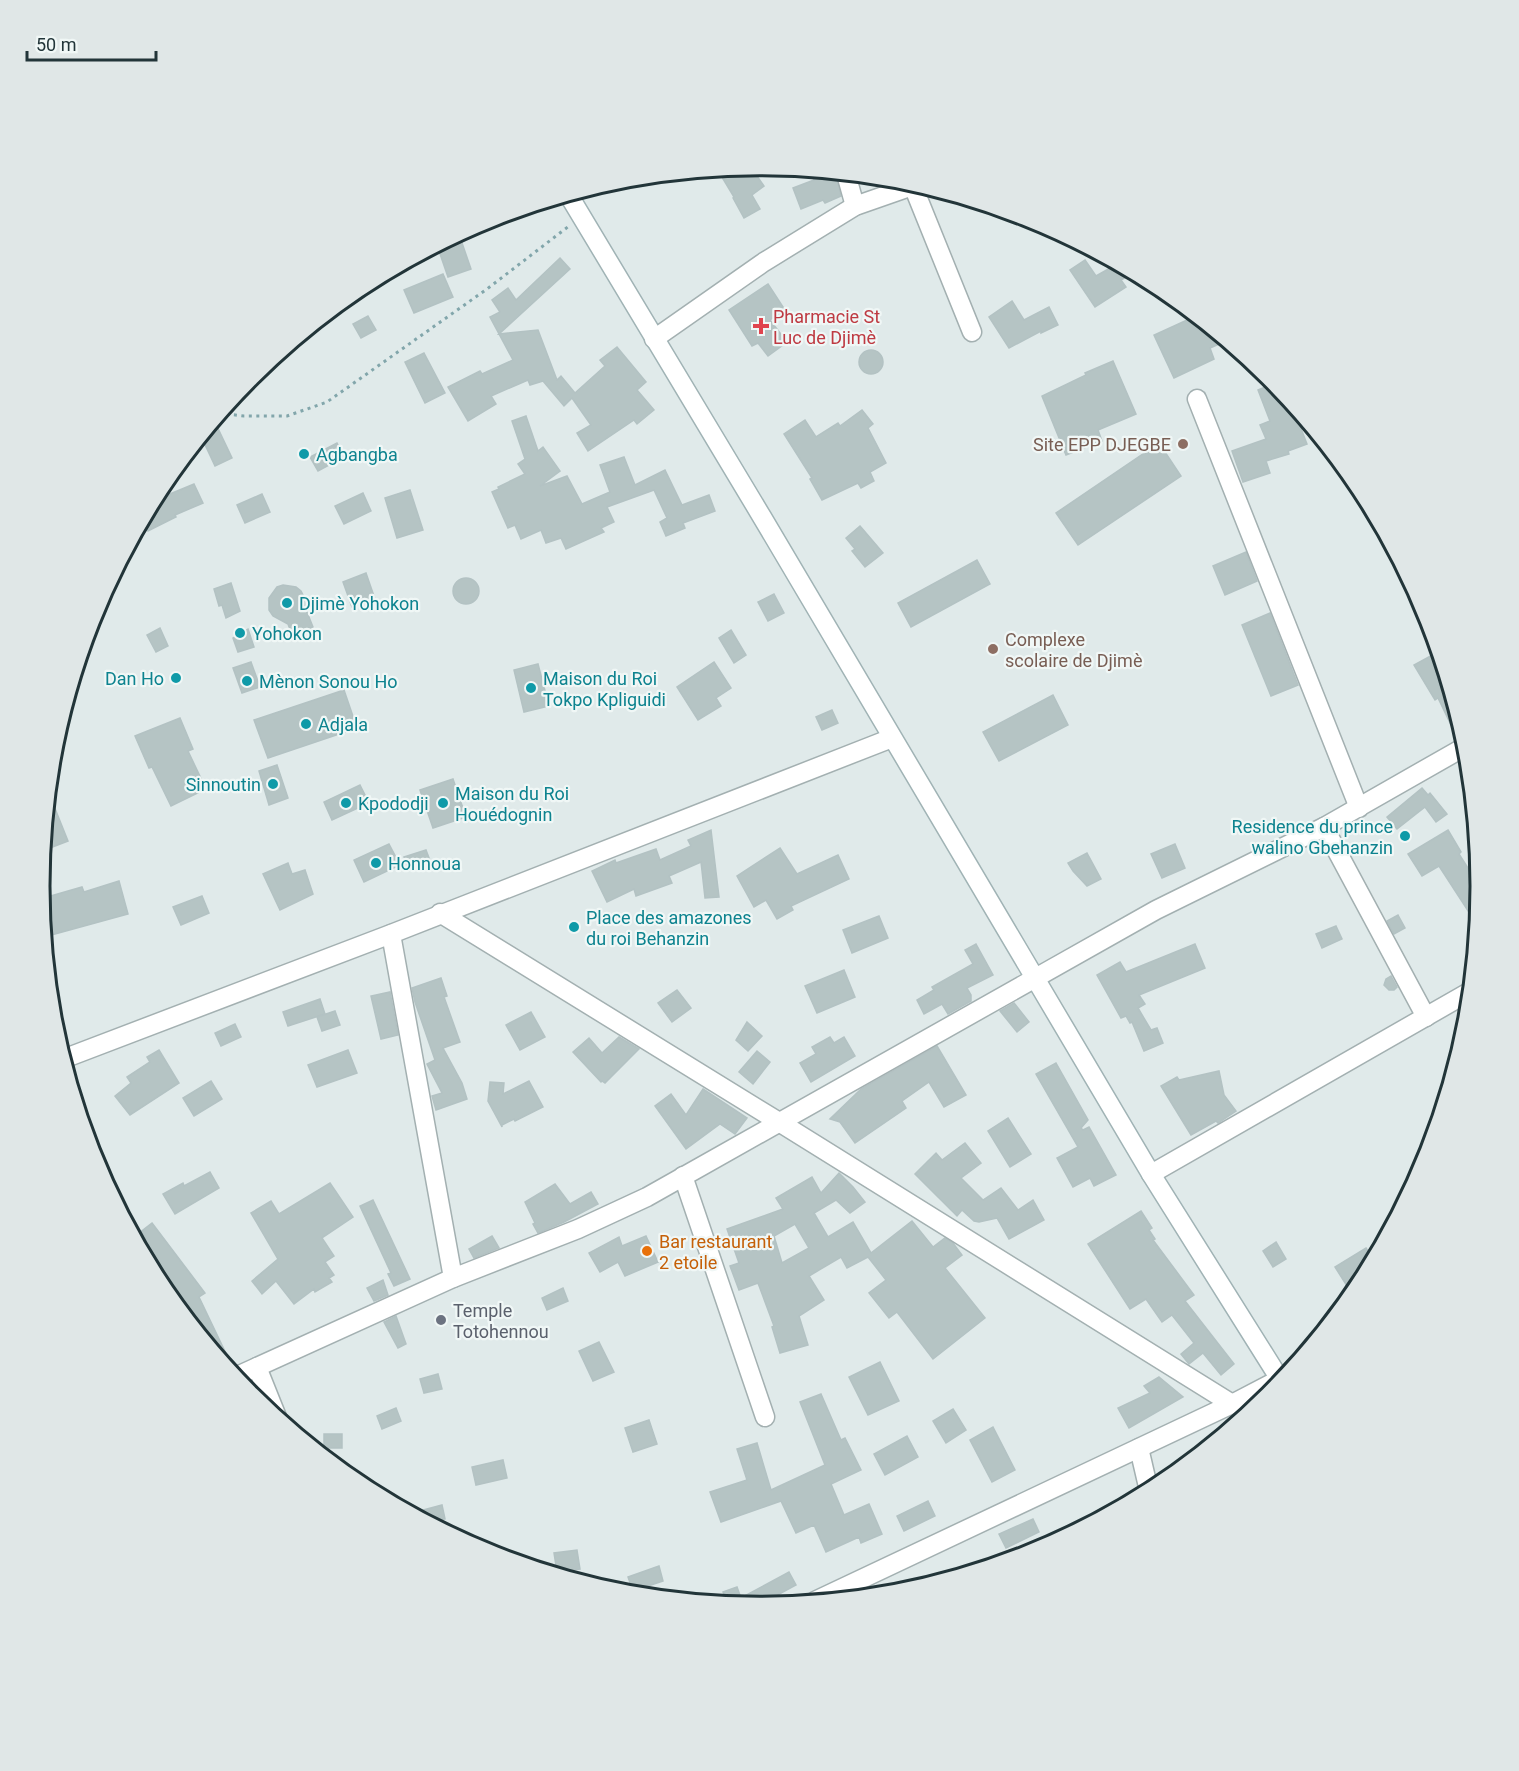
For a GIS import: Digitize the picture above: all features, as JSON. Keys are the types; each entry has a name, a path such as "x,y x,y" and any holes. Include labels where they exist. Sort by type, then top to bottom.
{"street":[{"path":"848,182 855,206"},
{"path":"654,339 764,262 855,206 901,190"},
{"path":"918,194 972,332"},
{"path":"572,201 1151,1173 1276,1373"},
{"path":"1197,399 1359,808"},
{"path":"71,1056 391,934 892,738"},
{"path":"243,1373 453,1278 578,1229 647,1197 1036,980 1156,910 1323,828 1457,751"},
{"path":"1323,828 1426,1017"},
{"path":"440,913 1232,1404"},
{"path":"391,934 453,1278"},
{"path":"1151,1173 1460,997"},
{"path":"683,1176 765,1417"},
{"path":"257,1367 270,1400"},
{"path":"834,1591 1260,1390"},
{"path":"1140,1448 1147,1480"}],"path":[{"path":"229,414 287,416 327,402 487,289 581,217"}],"building":[{"path":"757,176 764,186 752,195 760,209 744,218 722,177"},
{"path":"813,178 837,180 841,196 801,209 793,188 814,180"},
{"path":"462,242 471,269 448,277 439,252"},
{"path":"560,258 570,269 499,334 490,317 500,312 492,300 508,288 516,300"},
{"path":"1085,260 1096,276 1109,268 1125,278 1121,280 1126,287 1095,307 1070,270"},
{"path":"443,274 453,297 414,313 404,290"},
{"path":"768,284 785,310 770,320 787,342 768,356 758,343 752,346 729,310"},
{"path":"1012,301 1024,320 1049,307 1058,325 1009,348 989,317"},
{"path":"368,316 376,330 361,338 353,324"},
{"path":"1188,319 1219,344 1210,348 1214,359 1174,378 1154,335"},
{"path":"538,330 557,380 561,376 575,393 605,366 600,360 617,347 646,382 637,390 654,410 637,424 634,420 588,451 577,433 591,425 572,398 564,406 543,381 530,385 528,380 491,396 496,404 468,421 448,387 480,371 482,374 513,360 499,334"},
{"path":"871,350 879,354 883,362 879,370 871,374 863,370 859,362 863,354"},
{"path":"424,353 445,393 425,403 405,362"},
{"path":"1113,361 1136,414 1098,430 1102,441 1066,455 1042,396"},
{"path":"1266,387 1293,417 1300,425 1307,444 1288,451 1289,454 1266,461 1270,473 1243,482 1232,451 1266,439 1260,425 1270,421 1258,390"},
{"path":"862,410 873,424 868,428 886,463 870,472 874,481 861,488 858,483 822,500 810,479 812,478 784,434 805,420 816,437 838,423 840,426"},
{"path":"526,416 538,451 543,447 560,471 540,486 567,476 582,504 610,492 600,465 624,457 635,485 665,470 682,505 709,495 715,511 683,523 685,528 666,536 660,522 667,518 654,490 607,507 614,522 601,528 604,532 566,549 561,538 546,543 541,530 521,539 515,525 508,528 492,492 525,474 518,464 525,459 512,421"},
{"path":"217,427 232,458 215,466 204,443"},
{"path":"337,443 344,457 318,471 310,457"},
{"path":"1159,443 1181,476 1078,545 1056,513"},
{"path":"194,484 203,503 175,515 176,517 148,531 147,527 166,495"},
{"path":"410,490 423,530 397,538 385,498"},
{"path":"363,493 371,511 344,524 335,506"},
{"path":"262,494 270,512 245,523 237,505"},
{"path":"860,526 883,553 865,567 852,551 855,549 846,538"},
{"path":"1246,552 1257,581 1225,595 1213,566"},
{"path":"977,560 990,584 911,627 898,603"},
{"path":"366,573 375,599 352,607 343,582"},
{"path":"466,578 475,582 479,591 475,600 466,604 457,600 453,591 457,582"},
{"name":"Yohokon","path":"231,583 240,611 226,618 222,605 219,606 214,589"},
{"name":"Djimè Yohokon","path":"283,585 296,587 301,591 313,627 292,635 288,624 273,616 269,610 269,598 277,587"},
{"path":"774,594 784,613 768,621 758,602"},
{"path":"1270,613 1298,685 1271,696 1242,625"},
{"path":"160,628 168,646 156,652 147,635"},
{"name":"Yohokon","path":"248,629 254,647 238,652 233,638"},
{"path":"731,630 746,655 734,663 719,638"},
{"path":"1431,655 1450,723 1438,698 1435,700 1414,665"},
{"name":"Mènon Sonou Ho","path":"251,662 260,687 242,693 233,668"},
{"path":"714,662 731,688 716,698 721,706 698,720 677,687"},
{"name":"Maison du Roi Tokpo Kpliguidi","path":"538,664 549,706 524,712 514,670"},
{"name":"Adjala","path":"344,690 357,728 268,758 254,720"},
{"path":"1053,695 1068,725 999,761 983,732"},
{"path":"832,710 838,723 822,730 816,717"},
{"path":"180,718 193,749 188,751 206,789 171,806 152,767 149,768 135,736"},
{"name":"Sinnoutin","path":"277,765 288,798 269,805 259,771"},
{"name":"Maison du Roi Houédognin","path":"453,779 466,817 433,828 420,790"},
{"name":"Kpododji","path":"360,785 369,803 332,820 324,802"},
{"path":"1422,788 1428,795 1430,793 1447,814 1436,822 1425,807 1397,829 1387,817"},
{"path":"54,807 68,841 51,848"},
{"path":"711,830 719,897 705,898 701,862 669,876 672,883 636,896 634,889 607,902 592,871 615,860 616,863 656,849 660,860 691,846 688,840"},
{"path":"1448,830 1469,870 1469,912 1439,866 1422,876 1408,854"},
{"name":"Honnoua","path":"389,844 400,865 364,882 354,860"},
{"path":"1175,844 1185,868 1162,878 1151,854"},
{"path":"780,848 797,874 838,855 849,879 791,906 793,910 777,919 766,900 754,907 737,876"},
{"path":"426,850 431,863 409,870 404,857"},
{"path":"1087,853 1101,879 1087,886 1068,863"},
{"path":"288,863 292,874 305,870 313,894 280,910 263,874"},
{"path":"119,881 128,914 51,935 50,896 82,887 84,892"},
{"path":"202,896 209,913 181,925 173,907"},
{"path":"1398,915 1405,928 1394,934 1387,921"},
{"path":"879,916 888,938 852,953 843,930"},
{"path":"1336,926 1342,939 1322,948 1316,934"},
{"path":"976,944 993,975 967,988 971,1001 948,1014 942,1004 924,1014 917,1000 934,990 932,987 973,964 965,950"},
{"path":"1195,944 1205,968 1139,995 1145,1004 1138,1008 1151,1030 1157,1028 1163,1043 1144,1051 1132,1022 1130,1023 1126,1016 1121,1018 1097,975 1120,962 1126,972"},
{"path":"844,970 855,997 817,1013 805,986"},
{"path":"1391,976 1397,987 1394,990 1389,990 1384,985 1386,979"},
{"path":"441,978 447,996 444,997 460,1042 443,1048 462,1083 467,1099 436,1110 432,1096 442,1093 427,1064 435,1060 412,988"},
{"path":"677,990 691,1008 672,1022 658,1003"},
{"path":"390,992 398,1035 381,1039 371,996"},
{"path":"320,999 325,1014 288,1026 283,1012"},
{"path":"1014,1003 1029,1022 1017,1032 1000,1011"},
{"path":"335,1011 340,1025 322,1031 317,1017"},
{"path":"531,1012 545,1037 520,1050 506,1025"},
{"path":"747,1022 762,1036 748,1051 736,1040"},
{"path":"235,1024 241,1037 221,1046 215,1033"},
{"path":"619,1037 639,1049 605,1083 601,1082 573,1052 589,1038 602,1053"},
{"path":"830,1037 834,1043 844,1037 855,1056 811,1082 800,1063 816,1054 812,1047"},
{"path":"937,1046 966,1095 944,1107 929,1082 902,1101 906,1108 855,1143 840,1122 830,1119 861,1089"},
{"path":"159,1050 179,1083 130,1115 115,1096 131,1083 127,1077 150,1062 147,1057"},
{"path":"348,1050 357,1073 317,1087 308,1065"},
{"path":"757,1051 770,1062 753,1084 739,1072"},
{"path":"1056,1063 1088,1120 1081,1128 1083,1130 1089,1127 1116,1175 1094,1186 1090,1178 1073,1187 1057,1158 1078,1147 1036,1074"},
{"path":"1219,1071 1224,1095 1236,1111 1218,1123 1216,1121 1191,1135 1161,1086 1177,1077 1179,1080"},
{"path":"211,1081 222,1099 194,1116 183,1098"},
{"path":"529,1081 543,1107 515,1121 514,1119 502,1127 488,1101 490,1082 504,1083 503,1094"},
{"path":"703,1089 747,1118 735,1134 720,1124 686,1149 655,1106 671,1094 686,1115"},
{"path":"1008,1118 1031,1154 1010,1167 988,1131"},
{"path":"965,1143 981,1163 961,1178 983,1200 1001,1188 1018,1210 1033,1200 1044,1220 1009,1239 997,1218 974,1221 962,1210 957,1216 915,1174 936,1153 942,1160"},
{"path":"210,1172 219,1188 175,1214 163,1194"},
{"path":"839,1173 865,1202 850,1213 836,1200 814,1213 828,1237 853,1222 871,1253 912,1221 933,1247 945,1238 953,1243 962,1255 945,1268 985,1318 933,1359 897,1312 889,1318 869,1293 886,1280 868,1257 847,1268 841,1257 809,1276 824,1300 799,1316 808,1345 780,1353 772,1327 774,1326 758,1283 739,1290 730,1266 739,1263 727,1229 783,1209 776,1198 812,1177 821,1193","holes":["795,1224 809,1248 782,1263 774,1236"]},
{"path":"330,1183 353,1217 322,1238 334,1256 325,1262 334,1275 329,1278 332,1282 315,1292 314,1289 294,1304 276,1281 262,1294 252,1281 278,1259 251,1213 271,1201 279,1214"},
{"path":"555,1184 570,1204 591,1192 598,1204 538,1233 525,1202"},
{"path":"373,1200 410,1279 394,1286 388,1274 391,1273 360,1206"},
{"path":"1141,1211 1152,1228 1149,1230 1155,1239 1153,1240 1194,1295 1185,1301 1234,1364 1221,1375 1203,1353 1189,1364 1181,1354 1194,1343 1172,1315 1162,1322 1146,1299 1130,1309 1088,1244"},
{"path":"152,1223 205,1293 199,1297 226,1355 196,1318 169,1280 140,1232"},
{"path":"492,1236 499,1248 474,1258 469,1249"},
{"path":"646,1236 658,1262 625,1276 618,1262 600,1272 589,1253 619,1237 622,1246"},
{"path":"1276,1242 1286,1259 1273,1267 1263,1251"},
{"path":"1366,1248 1368,1251 1346,1285 1335,1267"},
{"path":"383,1280 388,1295 374,1301 367,1288"},
{"path":"563,1288 568,1301 547,1310 542,1298"},
{"path":"396,1316 406,1344 398,1348 384,1322"},
{"path":"599,1342 614,1372 593,1381 579,1351"},
{"path":"880,1362 899,1401 868,1415 849,1377"},
{"path":"438,1374 442,1389 424,1393 420,1379"},
{"path":"1159,1377 1183,1397 1129,1428 1118,1408 1150,1393 1144,1386"},
{"path":"821,1394 841,1440 845,1438 861,1470 831,1484 844,1515 869,1504 882,1534 861,1543 859,1537 826,1552 814,1525 796,1533 781,1501 721,1522 710,1492 747,1480 737,1449 757,1443 771,1490 825,1465 800,1402"},
{"path":"396,1408 401,1421 382,1429 377,1416"},
{"path":"953,1409 966,1430 946,1443 933,1421"},
{"path":"649,1420 657,1444 633,1452 625,1428"},
{"path":"993,1427 1015,1470 992,1482 970,1440"},
{"path":"324,1434 342,1434 342,1448 324,1446"},
{"path":"907,1436 918,1457 885,1475 874,1454"},
{"path":"503,1460 507,1478 476,1485 472,1467"},
{"path":"928,1501 935,1516 904,1531 897,1516"},
{"path":"442,1505 445,1519 441,1520 423,1510"},
{"path":"1033,1519 1039,1532 1006,1548 999,1534"},
{"path":"577,1550 580,1569 572,1570 556,1565 554,1553"},
{"path":"659,1566 663,1581 648,1586 630,1583 628,1577"},
{"path":"789,1572 796,1585 777,1595 746,1595"},
{"path":"737,1587 740,1595 724,1594 723,1592"}],"place":[{"name":"Pharmacie St Luc de Djimè","path":"761,326"},
{"name":"Site EPP DJEGBE","path":"1183,444"},
{"name":"Agbangba","path":"304,454"},
{"name":"Djimè Yohokon","path":"287,603"},
{"name":"Yohokon","path":"240,633"},
{"name":"Complexe scolaire de Djimè","path":"993,649"},
{"name":"Dan Ho","path":"176,678"},
{"name":"Mènon Sonou Ho","path":"247,681"},
{"name":"Maison du Roi Tokpo Kpliguidi","path":"531,688"},
{"name":"Adjala","path":"306,724"},
{"name":"Sinnoutin","path":"273,784"},
{"name":"Kpododji","path":"346,803"},
{"name":"Maison du Roi Houédognin","path":"443,803"},
{"name":"Residence du prince walino Gbehanzin","path":"1405,836"},
{"name":"Honnoua","path":"376,863"},
{"name":"Place des amazones du roi Behanzin","path":"574,927"},
{"name":"Bar restaurant 2 etoile","path":"647,1251"},
{"name":"Temple Totohennou","path":"441,1320"}]}
